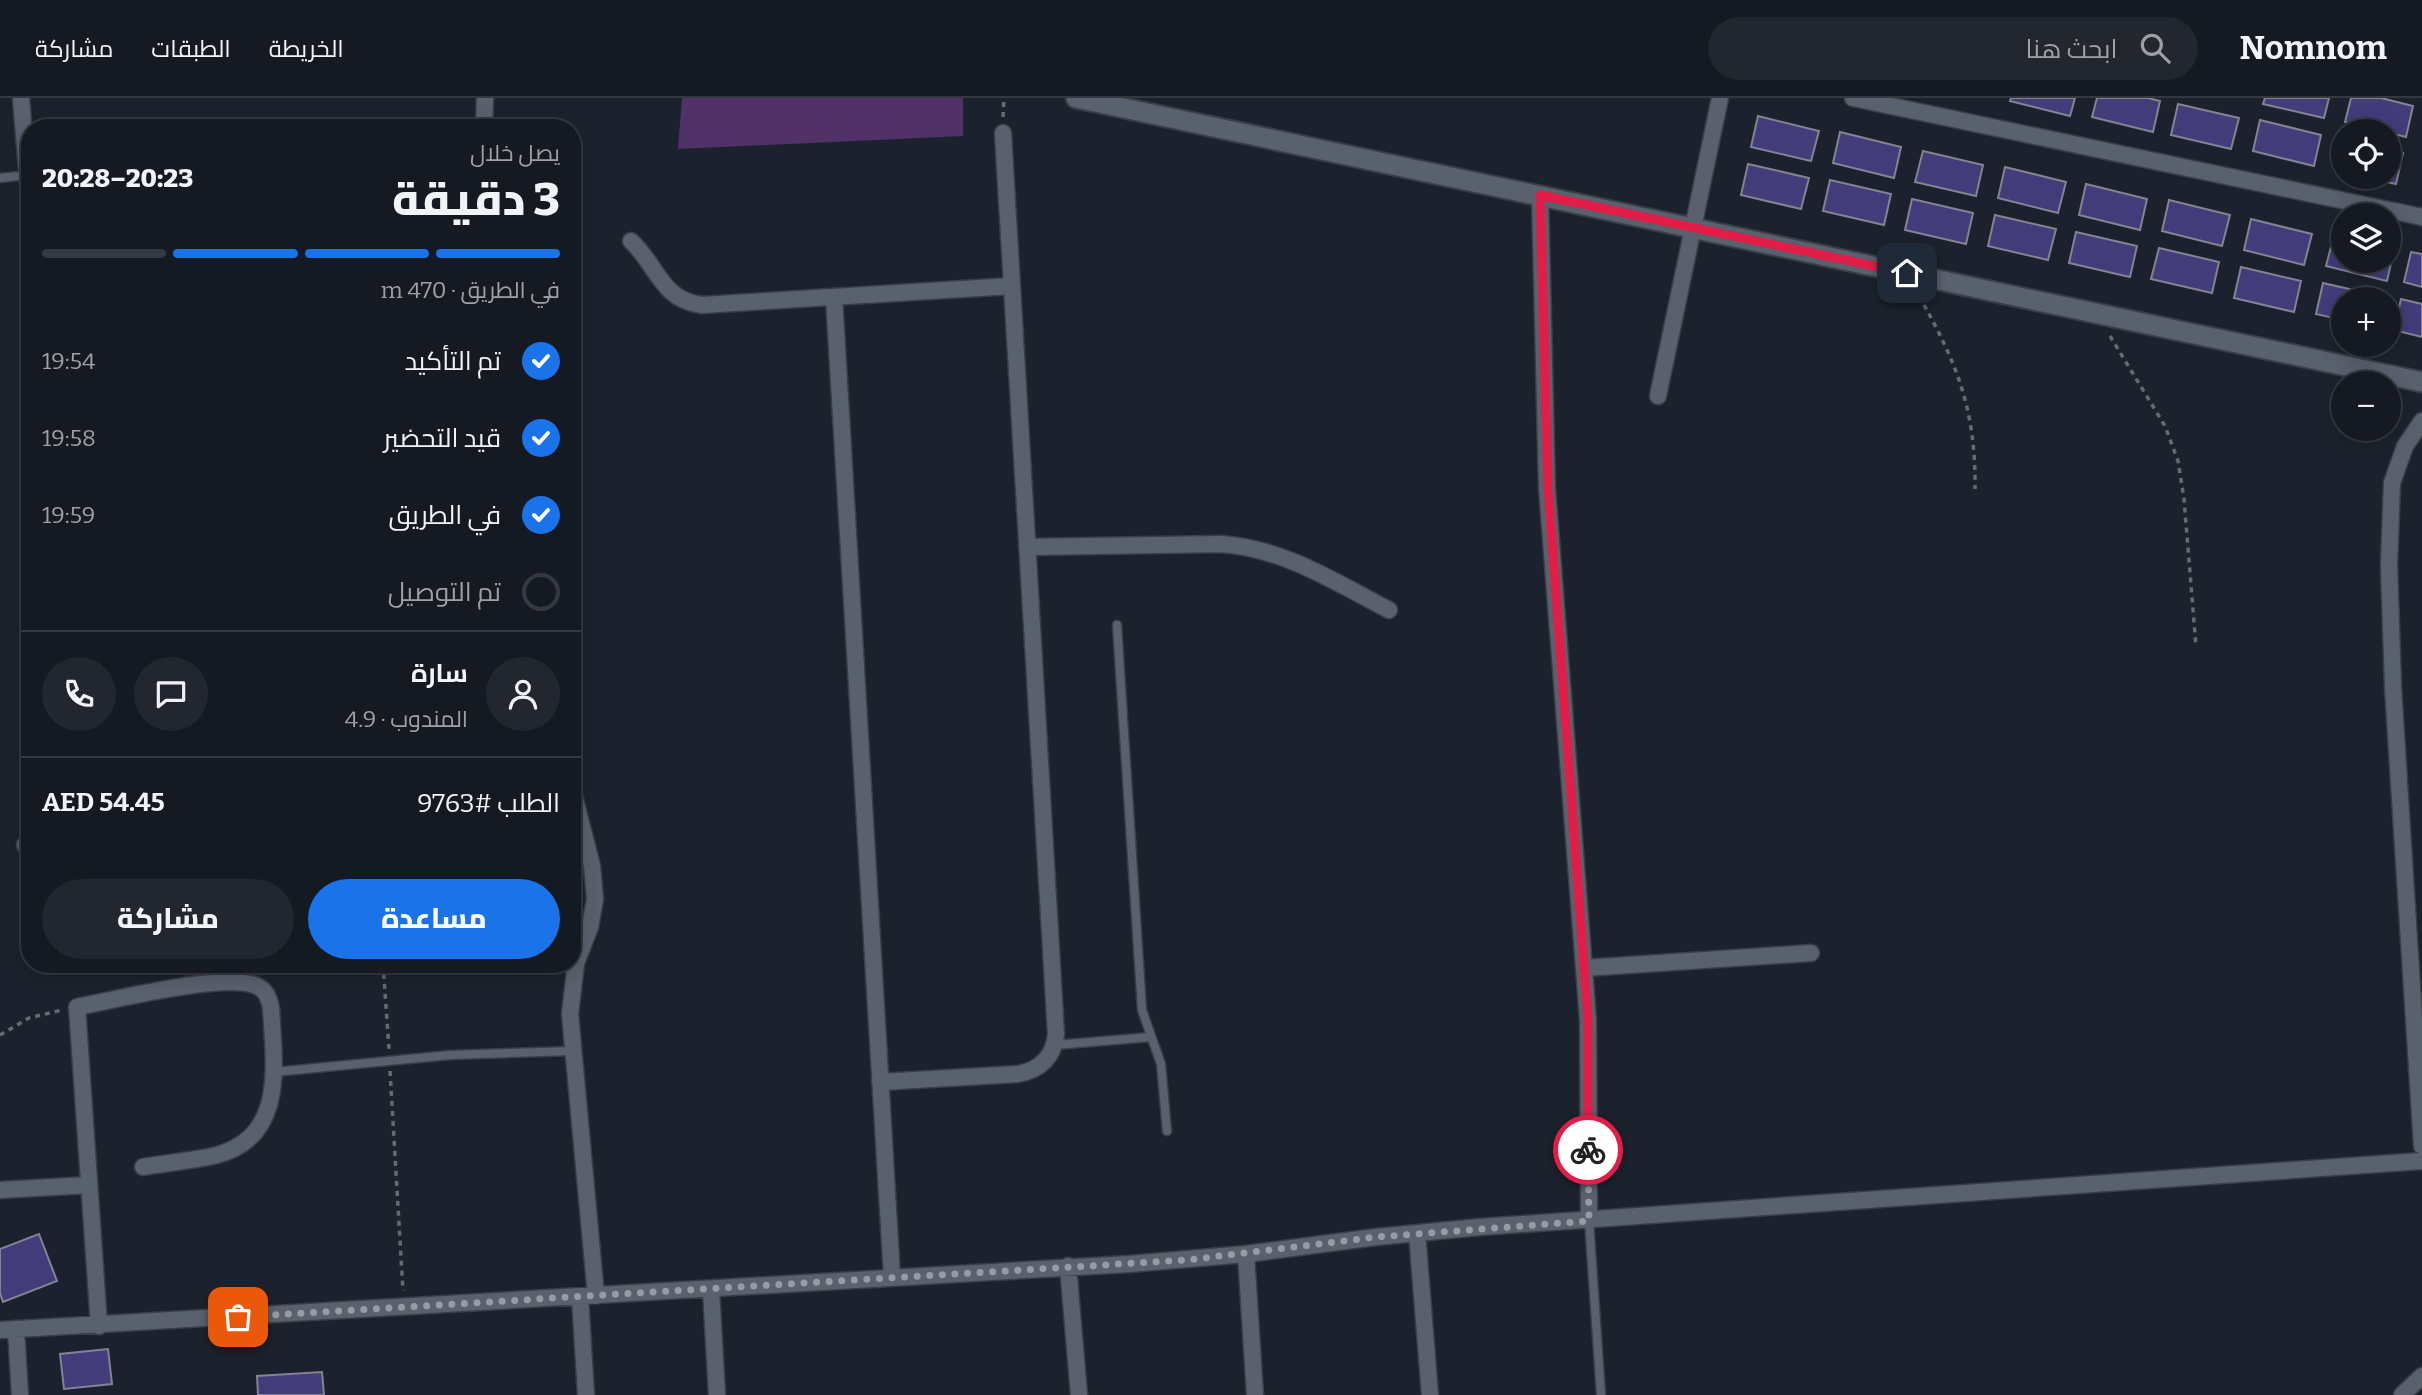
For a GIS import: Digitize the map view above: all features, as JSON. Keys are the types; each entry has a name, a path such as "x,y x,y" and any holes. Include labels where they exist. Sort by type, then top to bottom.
{"street":[{"path":"21,98 23,119"},
{"path":"484,119 485,98"},
{"path":"1076,98 2422,382"},
{"path":"1658,396 1720,98"},
{"path":"1853,98 2422,217"},
{"path":"880,1082 1030,1072 1041,1065 1055,1045 1003,134"},
{"path":"1540,195 1548,488 1588,1020 1589,1221"},
{"path":"631,241 647,259 665,288 682,300 692,303 1012,285"},
{"path":"834,296 892,1277"},
{"path":"2422,421 2405,446 2392,484 2389,577 2393,687 2422,1146"},
{"path":"1027,547 1221,544 1244,546 1294,561 1389,611"},
{"path":"581,823 592,866 595,900 593,916 581,949"},
{"path":"1584,968 1811,953"},
{"path":"574,973 570,1014 588,1296 586,1395"},
{"path":"99,1326 77,1007 195,985 247,983 264,990 270,998 273,1095 269,1109 257,1129 240,1144 212,1156 143,1167"},
{"path":"20,1395 8,1330 1141,1263 1246,1254 1417,1233 2422,1161"},
{"path":"0,1190 89,1185"},
{"path":"1417,1233 1430,1395"},
{"path":"1246,1254 1255,1395"},
{"path":"1068,1266 1079,1395"},
{"path":"711,1289 717,1395"},
{"path":"2402,1395 2422,1376"}],"lane":[{"path":"0,178 21,176"},
{"path":"1116,625 1142,1010 1162,1074 1167,1131"},
{"path":"1055,1045 1152,1037"},
{"path":"274,1072 389,1060 573,1051"},
{"path":"1589,1221 1601,1395"}],"path":[{"path":"1907,273 1944,340 1963,388 1973,438 1975,489"},
{"path":"2096,313 2165,426 2178,461 2184,499 2196,646"},
{"path":"384,973 404,1307"},
{"path":"0,1035 29,1018 77,1007"}],"shaded area":[{"path":"682,98 963,98 963,136 678,149"}],"building":[{"path":"2011,98 2075,98 2070,116 2010,101"},
{"path":"2097,98 2148,98 2160,101 2153,132 2092,117"},
{"path":"2265,98 2329,98 2324,118 2263,104"},
{"path":"2351,98 2381,98 2413,106 2406,137 2401,136 2401,119 2346,119"},
{"path":"2178,104 2239,118 2231,149 2171,135"},
{"path":"1758,116 1819,131 1811,161 1751,147"},
{"path":"2260,120 2321,135 2314,166 2253,151"},
{"path":"1840,132 1901,147 1894,178 1833,163"},
{"path":"1923,151 1983,165 1976,196 1915,182"},
{"path":"1748,164 1809,178 1801,209 1741,195"},
{"path":"2005,167 2066,182 2058,213 1998,198"},
{"path":"1830,180 1891,194 1884,225 1823,211"},
{"path":"2086,184 2147,199 2140,230 2079,215"},
{"path":"1912,199 1973,213 1966,244 1905,230"},
{"path":"2169,200 2230,215 2222,246 2162,231"},
{"path":"1995,215 2056,229 2048,260 1988,246"},
{"path":"2251,219 2312,234 2304,265 2244,250"},
{"path":"2076,232 2137,246 2130,277 2069,263"},
{"path":"2331,247 2331,267 2326,266"},
{"path":"2159,248 2219,262 2212,293 2151,279"},
{"path":"2411,252 2422,254 2422,287 2404,282"},
{"path":"2241,267 2301,281 2294,312 2234,298"},
{"path":"2354,273 2389,273 2387,281"},
{"path":"2323,283 2340,287 2331,287 2331,317 2316,314"},
{"path":"2401,299 2422,304 2422,337 2401,332"},
{"path":"39,1234 57,1281 3,1302 0,1293 0,1249"},
{"path":"108,1349 112,1384 64,1389 60,1354"},
{"path":"322,1372 324,1395 258,1395 257,1376"}],"way so far":[{"path":"238,1317 1187,1260 1479,1227 1589,1221 1588,1150"}],"route":[{"path":"1588,1150 1588,1020 1548,488 1540,195 1907,273"}]}
